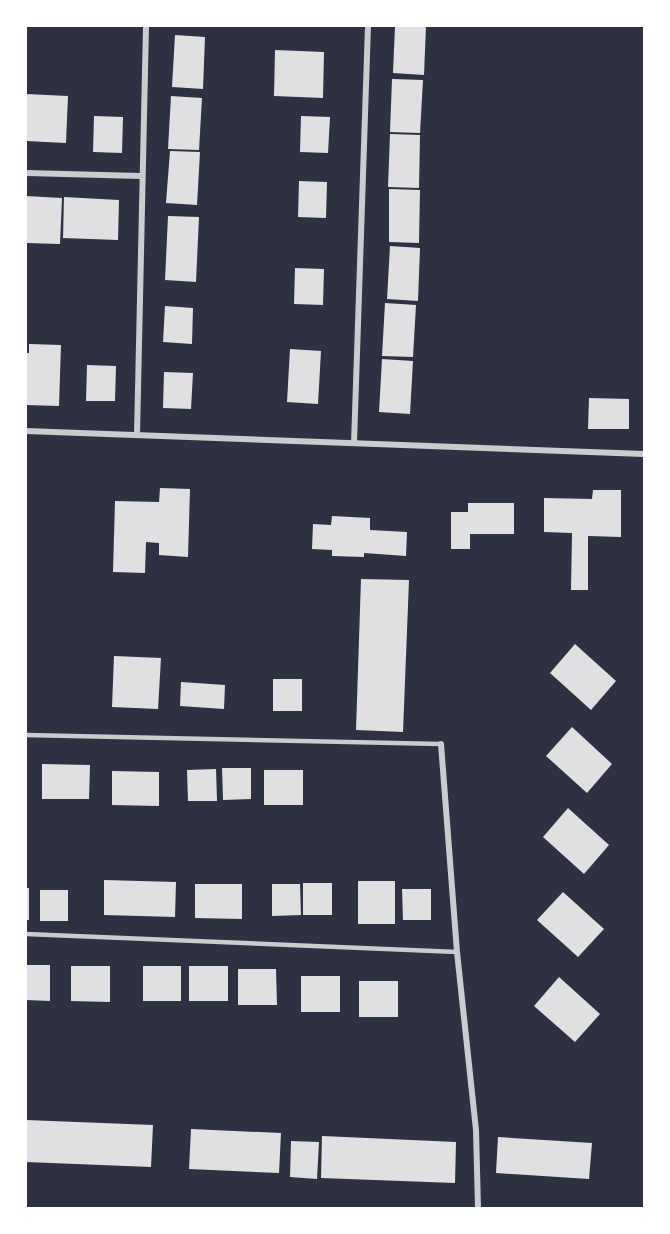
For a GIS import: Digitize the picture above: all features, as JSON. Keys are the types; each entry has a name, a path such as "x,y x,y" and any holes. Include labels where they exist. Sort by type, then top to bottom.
{"street":[{"path":"137,435 146,26"},
{"path":"354,443 368,26"},
{"path":"26,173 141,176"},
{"path":"26,431 645,454"},
{"path":"441,744 457,952 476,1130 478,1209"}],"lane":[{"path":"26,735 441,744"},
{"path":"26,934 457,952"}],"building":[{"path":"395,26 426,26 424,75 393,73"},
{"path":"175,35 205,37 203,89 172,87"},
{"path":"275,50 324,52 323,98 274,96"},
{"path":"392,79 423,80 420,133 390,132"},
{"path":"26,94 68,96 66,143 26,141"},
{"path":"171,96 202,98 199,150 168,149"},
{"path":"94,116 123,117 122,153 93,152"},
{"path":"301,116 330,117 328,153 300,152"},
{"path":"390,134 420,135 419,188 388,187"},
{"path":"170,151 200,152 197,205 166,203"},
{"path":"299,181 327,182 326,218 298,217"},
{"path":"389,189 420,190 419,243 389,242"},
{"path":"26,196 62,198 60,244 26,243"},
{"path":"64,197 119,200 118,240 63,238"},
{"path":"168,216 199,217 196,282 165,280"},
{"path":"390,246 420,248 418,301 387,299"},
{"path":"295,268 324,269 323,305 294,304"},
{"path":"385,303 416,305 413,357 382,356"},
{"path":"165,306 193,308 192,344 163,342"},
{"path":"29,344 61,345 59,406 26,405 26,353 29,353"},
{"path":"290,349 321,351 318,404 287,402"},
{"path":"382,359 413,361 410,414 379,412"},
{"path":"87,365 116,366 115,401 86,401"},
{"path":"164,372 193,373 191,409 163,408"},
{"path":"589,398 629,399 629,429 588,429"},
{"path":"160,488 190,489 188,557 159,555 159,543 146,542 145,573 113,572 115,501 159,502"},
{"path":"593,490 621,490 621,537 588,536 588,590 571,590 572,533 544,532 544,498 592,499"},
{"path":"468,503 514,503 514,534 470,534 470,549 451,549 451,512 468,512"},
{"path":"332,516 370,518 370,530 407,532 406,556 364,553 364,557 332,556 332,550 312,549 313,524 331,525"},
{"path":"361,579 409,580 403,732 356,730"},
{"path":"575,644 616,681 591,710 550,673"},
{"path":"114,656 161,658 158,709 112,707"},
{"path":"273,679 302,679 302,711 273,711"},
{"path":"181,682 225,685 224,709 180,706"},
{"path":"572,727 612,764 587,793 546,756"},
{"path":"42,764 90,765 89,799 42,799"},
{"path":"222,768 251,768 251,799 223,800"},
{"path":"216,769 217,801 188,801 187,770"},
{"path":"264,770 303,770 303,805 264,805"},
{"path":"112,771 159,772 159,806 112,805"},
{"path":"568,808 609,845 584,874 543,837"},
{"path":"104,880 176,882 175,917 104,915"},
{"path":"358,881 395,881 395,924 358,924"},
{"path":"303,883 332,883 332,915 303,915"},
{"path":"195,884 242,884 242,919 195,918"},
{"path":"272,884 300,884 301,915 272,916"},
{"path":"26,888 29,888 29,920 26,920"},
{"path":"402,889 431,889 431,920 403,920"},
{"path":"40,890 68,890 68,921 40,921"},
{"path":"563,892 604,929 578,957 537,920"},
{"path":"26,965 50,965 50,1001 26,1000"},
{"path":"71,966 110,966 110,1002 71,1001"},
{"path":"143,966 181,966 181,1001 143,1001"},
{"path":"189,966 228,966 228,1001 189,1001"},
{"path":"238,969 276,969 277,1005 238,1005"},
{"path":"301,976 340,976 340,1012 301,1012"},
{"path":"559,977 600,1014 575,1042 534,1006"},
{"path":"359,981 398,981 398,1017 359,1017"},
{"path":"26,1120 153,1125 151,1167 26,1162"},
{"path":"191,1129 281,1133 279,1173 189,1169"},
{"path":"322,1136 456,1142 455,1183 321,1178"},
{"path":"498,1137 592,1143 589,1179 496,1173"},
{"path":"291,1141 319,1142 317,1179 290,1177"}]}
